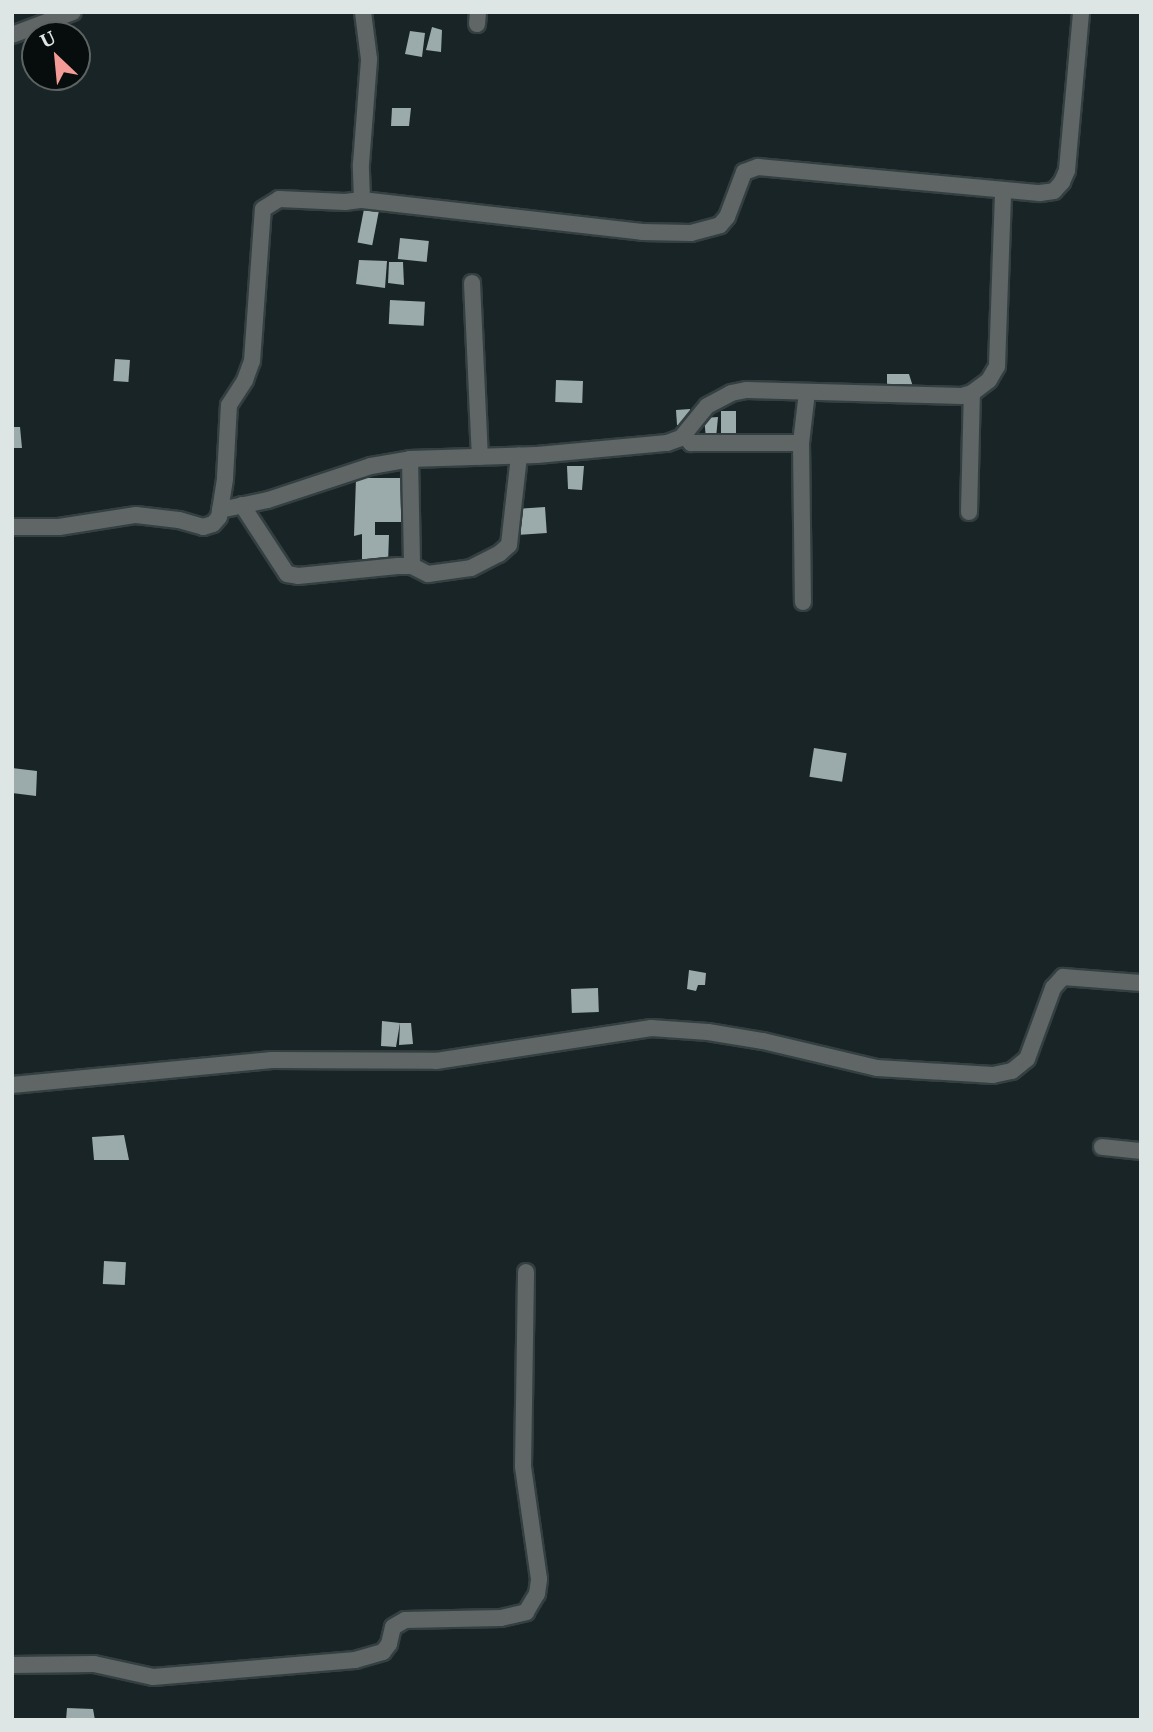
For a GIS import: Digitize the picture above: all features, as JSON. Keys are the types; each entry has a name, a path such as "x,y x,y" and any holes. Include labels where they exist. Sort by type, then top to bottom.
{"street":[{"path":"12,35 73,12"},
{"path":"362,200 361,164 369,59 363,12"},
{"path":"12,527 59,527 136,514 179,520 203,527 216,521 225,478 229,405 245,380 252,361 263,209 279,199 339,202 362,200 642,232 691,233 720,225 727,217 742,177 752,167 1040,193 1054,191 1067,170 1081,12"},
{"path":"220,510 371,466 410,459 519,456 667,443 684,435 707,407 731,393 962,396 972,393 989,380 997,366 1003,190"},
{"path":"472,283 481,457"},
{"path":"803,602 801,443 807,392"},
{"path":"969,512 972,393"},
{"path":"684,435 691,443 801,443"},
{"path":"242,505 288,574 298,576 412,566 428,573 471,568 499,554 509,545 519,456"},
{"path":"410,459 412,566"},
{"path":"12,1085 272,1060 436,1060 651,1028 708,1032 763,1041 877,1068 993,1075 1012,1071 1027,1059 1053,988 1063,977 1141,983"},
{"path":"1102,1147 1141,1151"},
{"path":"12,1665 94,1664 153,1677 355,1660 383,1652 389,1644 393,1627 405,1620 501,1618 526,1612 537,1594 539,1579 523,1466 527,1272"}],"building":[{"path":"432,27 442,30 441,52 426,50"},
{"path":"410,31 425,33 422,57 405,54"},
{"path":"392,108 411,108 409,126 391,126"},
{"path":"364,209 379,212 372,245 358,242"},
{"path":"400,238 429,241 427,262 398,259"},
{"path":"359,260 387,261 385,288 356,284"},
{"path":"389,262 403,262 404,285 388,283"},
{"path":"390,300 425,302 424,326 389,324"},
{"path":"115,359 130,360 128,382 113,381"},
{"path":"887,374 909,374 914,390 887,391"},
{"path":"556,380 583,381 582,403 555,402"},
{"path":"690,409 690,426 677,425 676,410"},
{"path":"721,411 736,411 736,439 721,439"},
{"path":"718,417 716,438 706,438 704,418"},
{"path":"12,427 20,427 22,448 12,448"},
{"path":"567,466 584,466 582,490 568,489"},
{"path":"356,478 404,478 405,522 375,522 375,535 389,535 388,564 362,563 362,534 354,536"},
{"path":"545,507 547,533 521,535 519,509"},
{"path":"814,748 847,753 842,782 809,777"},
{"path":"12,768 37,771 36,796 12,793"},
{"path":"689,970 706,973 705,985 698,985 696,991 687,989"},
{"path":"598,988 599,1012 572,1013 571,989"},
{"path":"382,1021 400,1023 396,1047 381,1046"},
{"path":"400,1023 411,1023 413,1044 399,1045"},
{"path":"124,1135 129,1160 94,1160 92,1137"},
{"path":"104,1261 126,1262 125,1285 103,1284"},
{"path":"67,1708 93,1709 95,1720 66,1720"}]}
